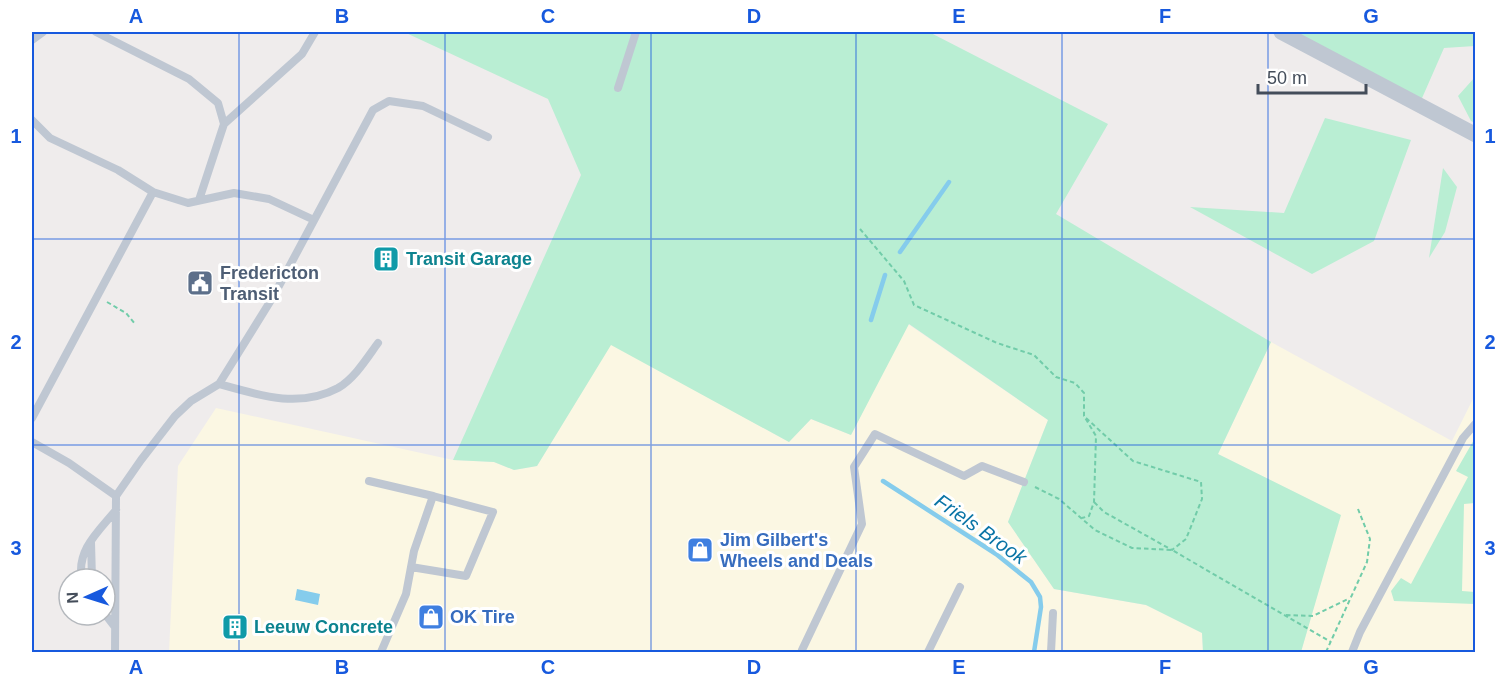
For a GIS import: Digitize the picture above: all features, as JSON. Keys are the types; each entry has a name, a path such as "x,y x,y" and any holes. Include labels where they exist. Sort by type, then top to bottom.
{"street":[{"path":"1281,32 1476,135"}],"lane":[{"path":"32,40 43,32"},
{"path":"96,32 189,79 218,103 224,124"},
{"path":"199,200 224,124 302,54 315,32"},
{"path":"618,88 636,32"},
{"path":"116,567 116,496 175,416 191,401 219,384 273,297 373,110 389,101 423,106 488,137"},
{"path":"32,120 50,138 118,170 153,192 188,203 234,193 269,199 314,220"},
{"path":"32,418 153,192"},
{"path":"219,384 267,398 289,400 310,397 338,388 360,369 378,343"},
{"path":"1352,652 1360,632 1463,438 1476,423"},
{"path":"802,650 862,524 854,467 875,434 964,476 982,466 1024,482"},
{"path":"32,441 69,463 116,496"},
{"path":"369,482 433,496 493,513 466,576 411,567"},
{"path":"381,652 406,594 414,551 433,496"},
{"path":"80,567 82,555 91,540 116,510"},
{"path":"91,540 92,567"},
{"path":"928,652 960,587"},
{"path":"1051,652 1053,613"},
{"path":"115,627 115,652"}],"path":[{"path":"860,229 904,281 914,305 997,343 1034,355 1056,376 1075,383 1084,393 1084,416 1096,435 1094,502 1089,516 1082,518"},
{"path":"97,297 126,313 135,324"},
{"path":"1024,482 1059,499 1095,530 1132,548 1172,550 1186,539 1202,499 1201,482 1133,461 1084,416"},
{"path":"1094,502 1104,512 1331,642"},
{"path":"1326,652 1367,562 1370,539 1358,508"},
{"path":"1283,615 1313,616 1349,599"}],"shaded area":[{"path":"908,324 1048,420 1008,522 1054,589 1146,605 1202,633 1203,652 169,652 178,466 216,408 453,460 494,462 514,470 537,466 611,344 789,442 811,419 851,435"},
{"path":"1271,342 1452,441 1475,395 1475,652 1301,652 1340,515 1218,454"}],"green space":[{"path":"404,32 929,32 1108,124 1056,214 1271,342 1218,454 1341,515 1301,652 1203,652 1202,633 1146,605 1054,589 1008,522 1048,420 909,324 851,435 811,419 789,442 611,345 537,466 514,470 494,462 453,460 581,175 548,99"},
{"path":"1281,32 1475,32 1475,46 1444,48 1419,105"},
{"path":"1475,77 1475,123 1471,121 1458,96"},
{"path":"1325,118 1411,140 1374,241 1312,274 1190,207 1284,213"},
{"path":"1443,168 1457,187 1445,232 1429,258"},
{"path":"1475,438 1475,503 1464,504 1462,591 1475,592 1475,604 1394,601 1391,591 1401,578 1411,584 1468,477 1456,471"}],"water":[{"path":"297,589 320,594 318,605 295,600"}],"waterway":[{"name":"Friels Brook","path":"900,252 949,182"},
{"name":"Friels Brook","path":"871,320 885,275"},
{"name":"Friels Brook","path":"883,481 996,554 1031,582 1040,597 1041,607 1034,652"}],"place":[{"name":"Transit Garage","path":"386,259"},
{"name":"Fredericton Transit","path":"200,283"},
{"name":"Jim Gilbert's Wheels and Deals","path":"700,550"},
{"name":"OK Tire","path":"431,617"},
{"name":"Leeuw Concrete","path":"235,627"}]}
